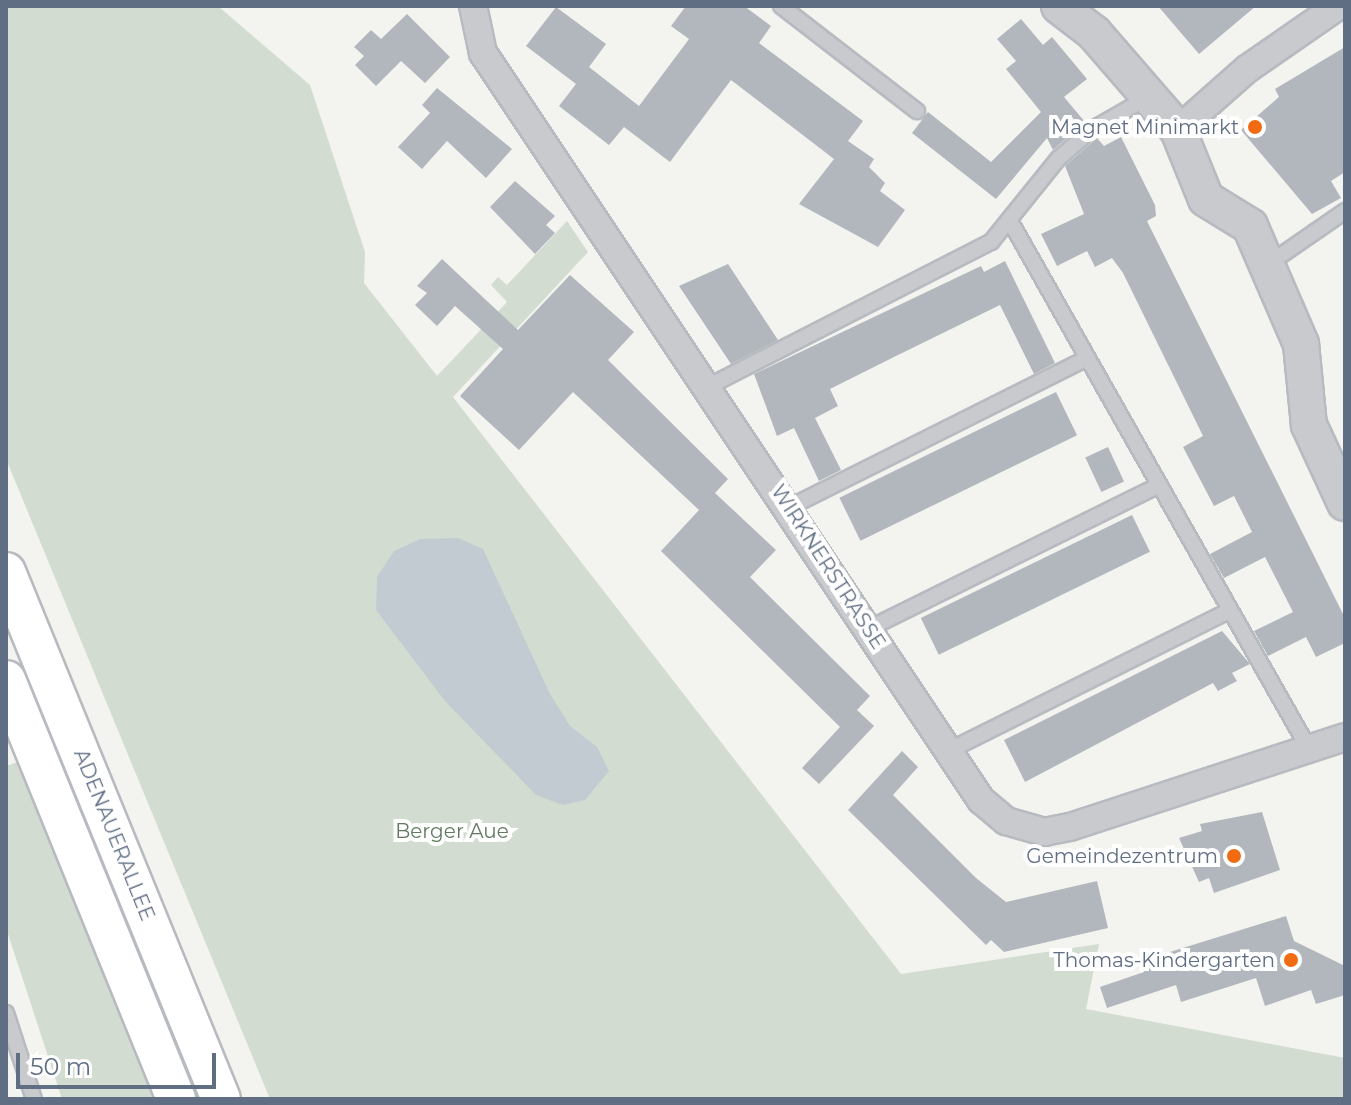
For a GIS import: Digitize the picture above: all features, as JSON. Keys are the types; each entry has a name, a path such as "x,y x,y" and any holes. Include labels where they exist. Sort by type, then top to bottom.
{"main road":[{"name":"ADENAUERALLEE","path":"6,572 221,1099"},
{"name":"ADENAUERALLEE","path":"6,680 176,1099"}],"street":[{"name":"WIRKNERSTRASSE","path":"473,6 483,53 790,507 981,800 1006,821 1044,832 1345,737"},
{"path":"1059,6 1094,33 1147,98 1178,130 1206,199 1250,226 1301,344 1309,425 1345,503"},
{"path":"1178,130 1247,69 1338,6"}],"lane":[{"path":"781,6 917,111"},
{"path":"709,386 991,242 1080,139 1147,98"},
{"path":"1267,265 1345,211"},
{"path":"1010,221 1155,487 1309,749"},
{"path":"790,507 1086,359"},
{"path":"868,629 1155,487"},
{"path":"948,751 1229,611"},
{"path":"6,1013 34,1099"}],"green space":[{"name":"Berger Aue","path":"6,6 218,6 310,85 365,252 364,283 437,376 507,302 491,285 498,277 507,285 567,221 588,252 453,397 901,974 1099,944 1086,1009 1345,1058 1345,1099 270,1099 6,459"},
{"path":"21,761 153,1099 62,1099 6,928 6,766"}],"shaded area":[{"path":"458,538 483,549 550,694 570,726 597,747 609,771 585,800 563,805 536,795 445,701 376,610 377,577 394,551 420,539"}],"building":[{"path":"686,6 744,6 771,26 759,43 863,121 848,141 874,159 869,167 885,183 880,191 905,210 878,247 799,204 834,159 731,80 670,162 624,127 609,145 559,106 576,84 526,46 556,7 606,44 589,67 639,106 689,39 671,26"},
{"path":"1158,6 1256,6 1199,54"},
{"path":"407,14 450,57 425,83 401,61 376,86 355,65 364,56 354,47 371,30 381,39"},
{"path":"1021,19 1043,45 1052,37 1087,79 1064,97 1085,122 1053,150 1047,138 996,199 912,133 928,112 991,162 1041,112 1006,69 1016,61 997,39"},
{"path":"1345,47 1345,172 1331,181 1341,198 1312,214 1241,130 1279,97 1275,89"},
{"path":"437,88 512,149 486,178 447,141 422,169 398,147 430,113 422,105"},
{"path":"1121,137 1155,205 1156,216 1147,221 1345,618 1345,643 1316,657 1306,637 1268,656 1254,631 1293,612 1265,557 1224,578 1210,554 1252,532 1234,496 1214,506 1183,447 1203,436 1123,273 1112,258 1095,267 1087,251 1057,266 1041,234 1084,214 1065,166 1097,138 1104,146"},
{"path":"515,181 555,216 546,225 555,233 535,254 490,207"},
{"path":"442,259 518,330 570,275 634,332 608,360 728,479 715,493 776,550 750,577 870,696 857,710 874,726 819,784 802,768 840,727 661,551 699,510 573,392 519,450 460,396 503,349 455,306 437,326 415,305 427,293 417,286"},
{"path":"1005,261 1055,363 1034,374 1000,305 830,389 838,406 815,418 841,470 819,481 794,428 777,436 754,374 981,266 984,272"},
{"path":"728,264 778,340 731,364 679,286"},
{"path":"1056,392 1077,435 860,541 839,498"},
{"path":"1108,447 1124,481 1101,492 1085,458"},
{"path":"1132,515 1150,552 939,655 921,618"},
{"path":"1222,631 1250,664 1232,673 1237,681 1218,691 1213,683 1025,782 1004,740"},
{"path":"902,751 918,767 893,795 976,878 1006,902 1097,881 1108,928 1004,952 991,940 986,945 848,810"},
{"name":"Gemeindezentrum","path":"1262,812 1280,870 1214,893 1209,878 1199,882 1179,838 1202,831 1200,824"},
{"path":"1286,916 1294,941 1345,966 1345,995 1316,1004 1311,990 1265,1006 1256,978 1181,1002 1176,985 1107,1008 1100,987 1144,972 1141,961"}],"place":[{"name":"Magnet Minimarkt","path":"1255,127"},
{"name":"Gemeindezentrum","path":"1234,856"},
{"name":"Thomas-Kindergarten","path":"1291,960"}]}
